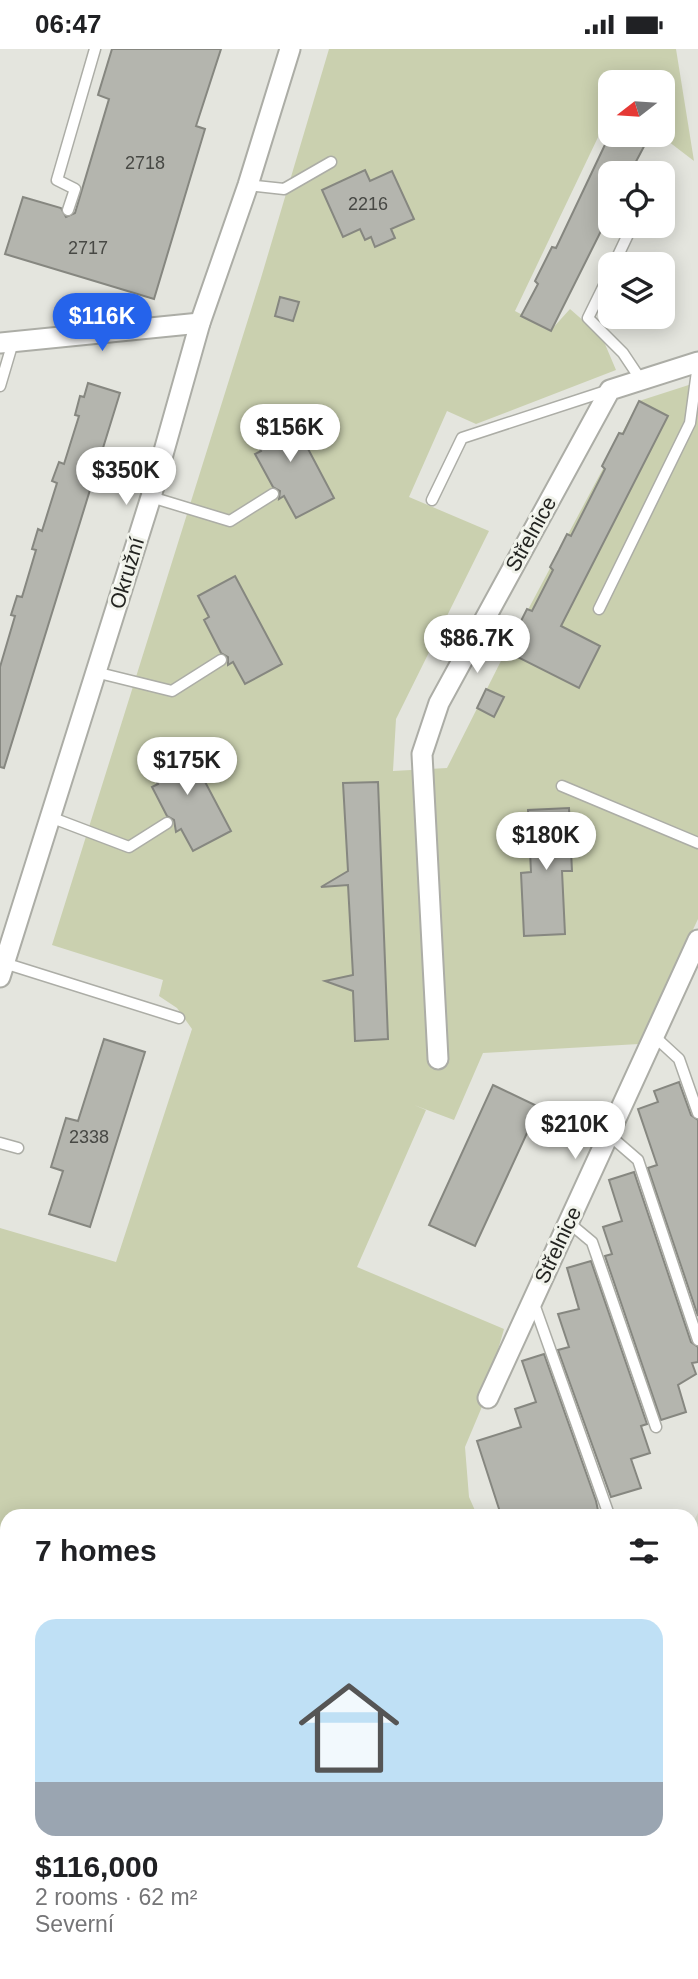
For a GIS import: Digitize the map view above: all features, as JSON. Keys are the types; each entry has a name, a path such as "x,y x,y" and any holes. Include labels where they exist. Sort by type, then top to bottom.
{"street":[{"name":"Okružní","path":"2,970 151,497 200,323 248,185 290,49"},
{"path":"6,343 200,323"},
{"path":"610,390 698,363"},
{"name":"Střelnice","path":"438,1059 422,754 439,703 610,390"},
{"name":"Střelnice","path":"488,1398 698,940"}],"lane":[{"path":"68,210 75,189 57,180 96,49"},
{"path":"248,185 284,189 331,162"},
{"path":"598,298 588,319 598,329"},
{"path":"598,329 623,353 641,380"},
{"path":"0,386 6,343"},
{"path":"600,609 690,423 698,363"},
{"path":"432,500 462,438 610,390"},
{"path":"151,497 230,521 273,494"},
{"path":"96,672 172,691 221,660"},
{"path":"562,786 698,843"},
{"path":"50,817 129,847 167,823"},
{"path":"2,970 179,1018"},
{"path":"654,1036 680,1059 698,1113"},
{"path":"609,1135 638,1160 698,1340"},
{"path":"0,1143 18,1148"},
{"path":"568,1222 592,1242 656,1427"},
{"path":"532,1301 607,1509"}],"green space":[{"path":"329,49 676,49 694,161 676,147 676,70 598,70 598,137 515,311 551,330 570,309 602,337 616,370 476,424 447,411 409,497 489,531 396,719 393,771 447,768 639,401 698,382 698,919 639,1044 483,1053 454,1120 414,1105 426,1110 357,1267 504,1329 481,1409 465,1447 469,1497 474,1509 0,1509 0,1228 116,1262 192,1029 177,1008 159,996 163,980 52,945 261,278"}],"building":[{"path":"112,49 221,49 196,126 205,129 154,299 5,254 23,197 61,208 66,217 75,213 109,99 98,95"},
{"path":"604,147 644,147 636,161 598,161 598,237 551,331 521,316 538,284 535,281 552,247 556,248"},
{"path":"365,170 370,181 392,171 414,219 391,229 395,238 375,247 371,237 365,240 360,229 343,237 322,190"},
{"path":"280,297 299,302 293,321 275,316"},
{"path":"88,383 120,393 4,768 0,767 0,667 15,616 11,615 17,596 22,597 36,550 32,549 38,529 42,531 57,483 52,481 59,462 64,464 79,416 75,415 80,396 84,397"},
{"path":"639,401 668,416 561,626 600,646 579,688 506,651 527,609 532,611 553,570 550,567 567,534 571,536 605,469 602,466 619,433 623,434"},
{"path":"287,409 334,498 296,518 284,496 279,499 280,491 273,487 255,454 261,451 249,429"},
{"path":"235,576 282,664 245,684 233,662 228,665 228,657 221,653 204,620 209,617 198,596"},
{"path":"486,689 504,697 494,717 477,708"},
{"path":"184,742 231,831 193,851 181,829 176,832 174,820 167,816 152,787 158,784 146,762"},
{"path":"378,782 388,1039 355,1041 353,991 325,981 353,975 348,885 321,887 348,871 343,783"},
{"path":"569,808 572,871 562,871 565,934 524,936 521,873 531,872 528,810"},
{"path":"104,1039 145,1052 90,1227 49,1214 63,1171 51,1167 66,1118 78,1121"},
{"path":"679,1082 691,1115 698,1120 698,1316 648,1168 657,1165 638,1109 658,1102 654,1091"},
{"path":"493,1085 539,1107 475,1246 429,1225"},
{"path":"634,1172 691,1342 698,1347 698,1362 692,1363 696,1374 678,1385 686,1412 661,1420 605,1256 612,1254 603,1227 622,1221 609,1180"},
{"path":"591,1261 647,1424 641,1426 650,1453 631,1459 641,1488 611,1497 558,1350 569,1347 558,1314 579,1309 567,1268"},
{"path":"544,1354 598,1509 499,1509 477,1441 521,1427 515,1409 536,1402 522,1361"}]}
